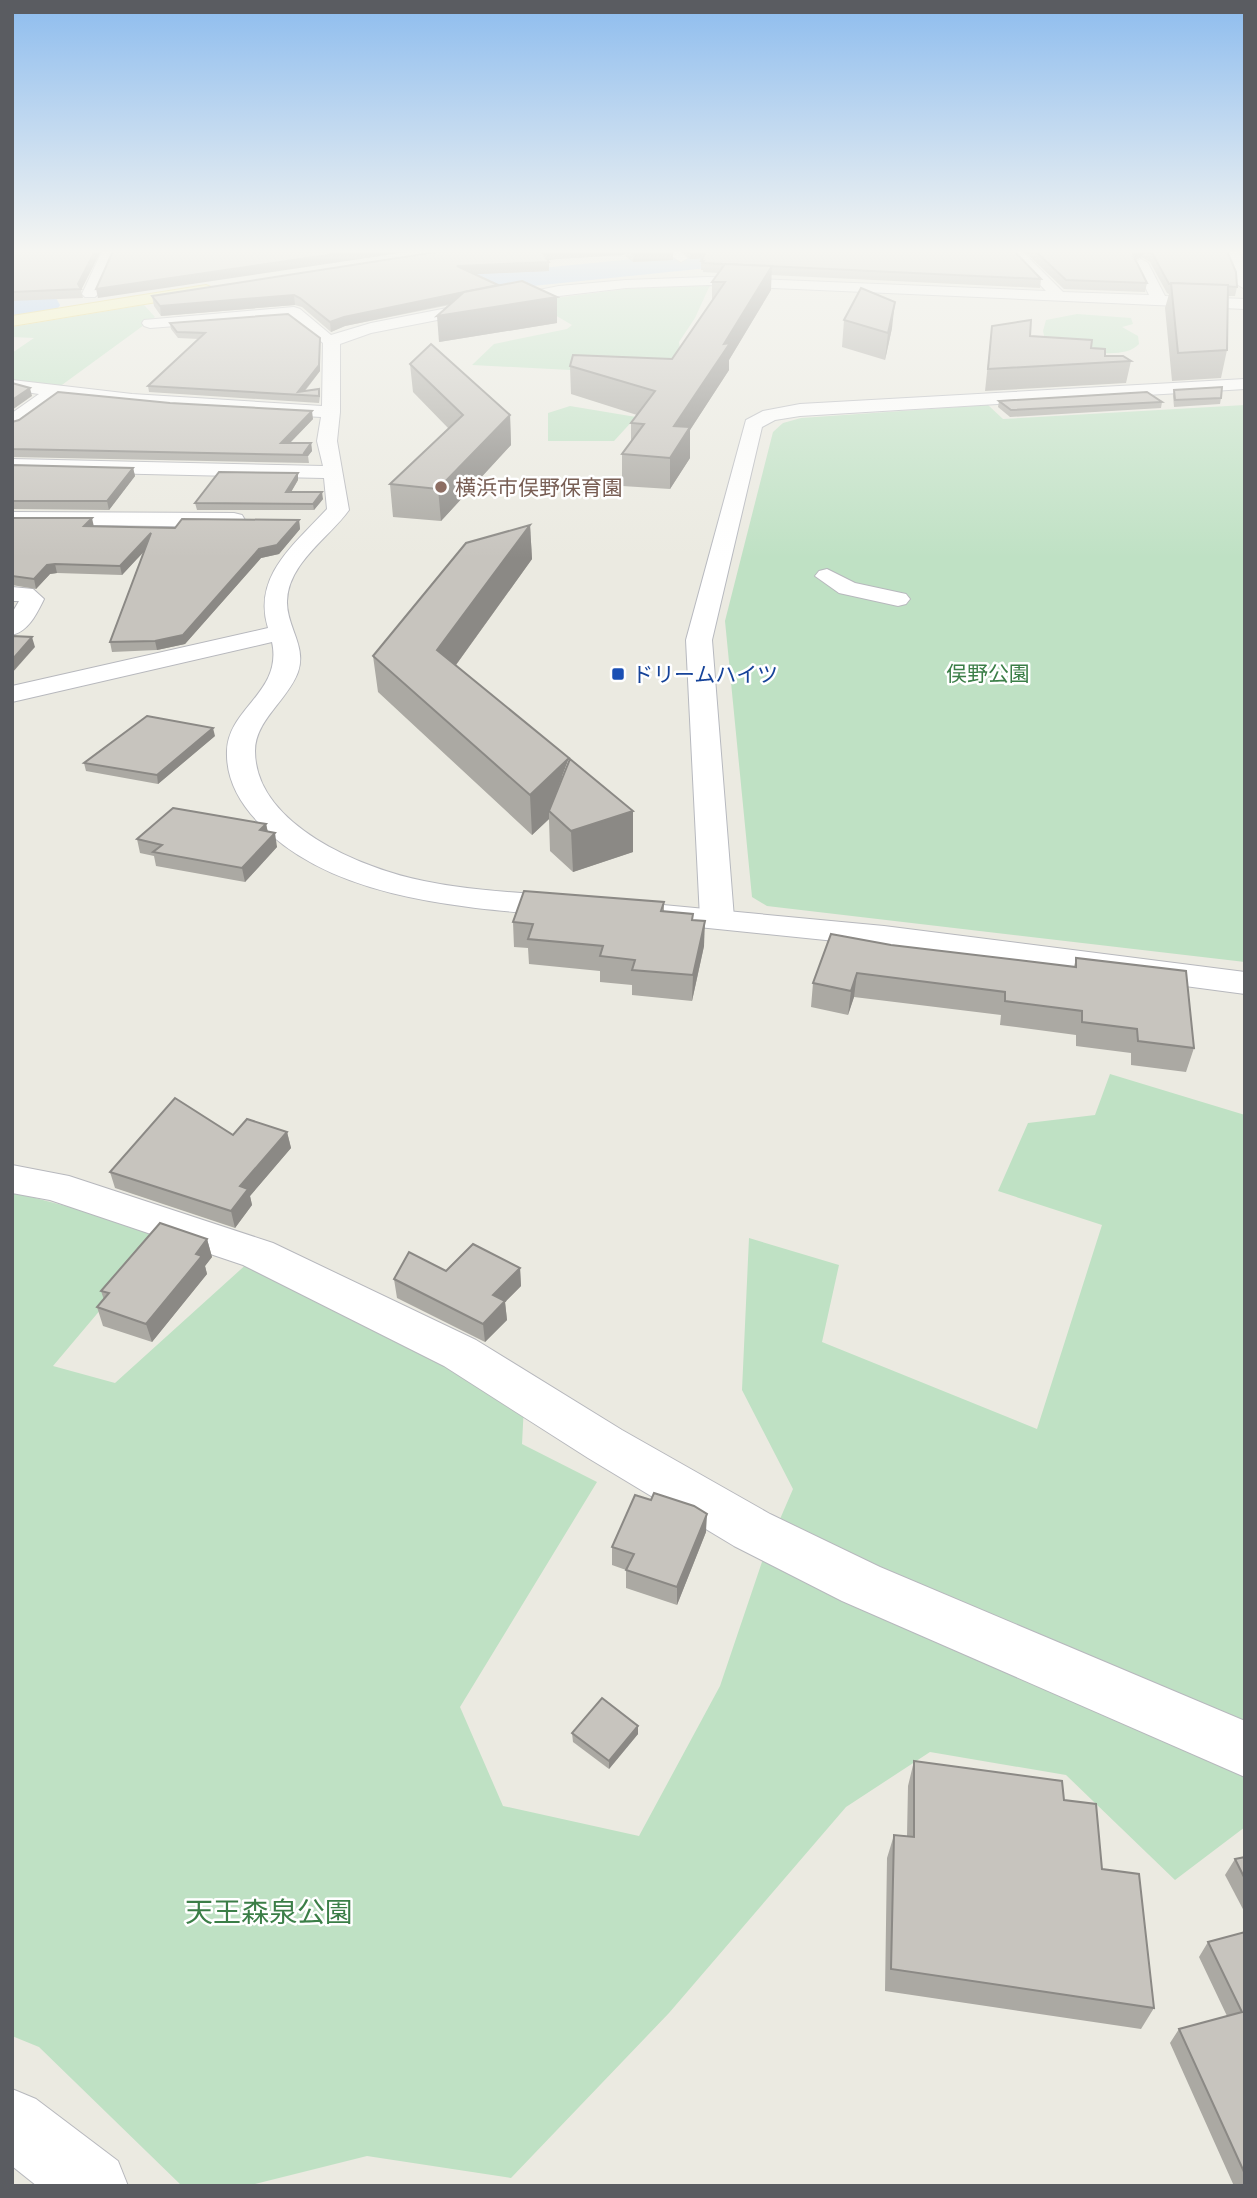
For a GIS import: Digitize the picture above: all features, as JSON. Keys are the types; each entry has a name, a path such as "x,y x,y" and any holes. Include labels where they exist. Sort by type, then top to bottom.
{"street":[{"path":"330,354 331,412 327,441 338,510 282,573 274,599 288,652 285,672 251,723 240,748 242,772 253,796 267,816 289,835 326,856 367,874 417,890 508,903 717,918 884,936 1245,983"},
{"path":"717,918 699,640 753,424 771,415 800,410 1245,383"},
{"path":"12,386 52,393 331,412"},
{"path":"12,422 52,393"},
{"path":"12,465 334,472"},
{"path":"12,519 255,520"},
{"path":"296,520 329,520"},
{"path":"827,576 847,588 898,599"},
{"path":"12,594 25,594 32,599 25,613 12,628"},
{"path":"12,694 283,632"},
{"path":"12,1179 54,1186 258,1254 460,1353 605,1444 764,1536 861,1584 1245,1749"},
{"path":"12,2123 93,2186"}],"green space":[{"path":"12,354 105,354 55,390 12,383"},
{"path":"484,354 677,354 672,362 628,373 472,365"},
{"name":"俣野公園","path":"988,405 1003,419 1245,405 1245,962 767,906 752,897 725,621 773,432 783,423 801,418"},
{"path":"570,406 636,417 614,441 548,441 548,413"},
{"name":"天王森泉公園","path":"1110,1074 1245,1115 1245,1827 1175,1880 1066,1775 930,1752 846,1807 669,2013 511,2178 367,2156 247,2186 182,2186 39,2047 12,2036 12,1192 166,1232 53,1366 115,1383 250,1261 524,1405 522,1444 597,1482 460,1707 503,1806 639,1836 720,1686 764,1556 793,1489 742,1390 749,1238 839,1265 822,1342 1037,1429 1102,1225 998,1191 1028,1123 1095,1115"}],"building":[{"path":"183,354 319,354 319,365 298,392 319,389 319,396 148,386"},
{"path":"421,354 442,354 510,415 438,489 390,484 463,415 410,364"},
{"path":"676,354 723,354 674,426 690,427 670,458 622,454 644,424 631,423 655,391 570,366 573,355 672,359"},
{"path":"989,354 1105,354 1105,356 1123,356 1131,361 988,369"},
{"path":"12,383 30,388 12,400"},
{"path":"1222,387 1221,398 1175,400 1174,390"},
{"path":"58,392 170,403 312,411 281,443 311,443 304,453 308,455 12,449 12,422 19,420"},
{"path":"1147,392 1162,402 1011,410 999,401"},
{"path":"12,465 133,468 107,501 12,501"},
{"path":"219,472 298,473 286,492 322,492 313,504 195,503"},
{"path":"12,518 92,518 84,526 175,528 182,519 299,520 277,545 259,549 183,635 155,641 110,642 151,533 120,566 47,565 34,579 12,576"},
{"path":"530,525 437,650 569,758 530,795 373,656 466,543"},
{"path":"12,636 32,637 12,660"},
{"path":"147,716 213,728 157,775 84,763"},
{"path":"570,759 633,811 571,831 549,811"},
{"path":"173,808 266,824 260,830 275,833 242,868 153,852 162,845 137,839"},
{"path":"524,891 664,902 661,911 693,914 692,920 705,921 693,975 632,970 635,960 600,956 603,946 528,939 533,924 513,922"},
{"path":"831,934 891,945 1076,967 1076,958 1186,971 1194,1048 1138,1041 1137,1029 1082,1022 1082,1011 1005,1001 1005,992 857,973 851,991 813,983"},
{"path":"175,1098 233,1135 247,1119 287,1132 240,1186 248,1189 231,1211 110,1172"},
{"path":"160,1223 207,1239 196,1254 202,1256 146,1324 97,1307 109,1293 101,1291"},
{"path":"473,1244 520,1268 493,1295 505,1301 483,1324 394,1279 409,1252 446,1271"},
{"path":"654,1493 694,1506 707,1514 677,1587 626,1570 634,1554 612,1547 635,1495 651,1500"},
{"path":"602,1698 638,1726 609,1761 572,1733"},
{"path":"914,1761 1062,1781 1064,1800 1096,1804 1102,1869 1139,1874 1154,2008 891,1969 894,1835 914,1837"},
{"path":"1245,1857 1245,1879 1235,1859"},
{"path":"1245,1932 1245,2174 1179,2029 1242,2012 1208,1942"}],"place":[{"name":"横浜市俣野保育園","path":"441,487"},
{"name":"ドリームハイツ","path":"618,674"}]}
